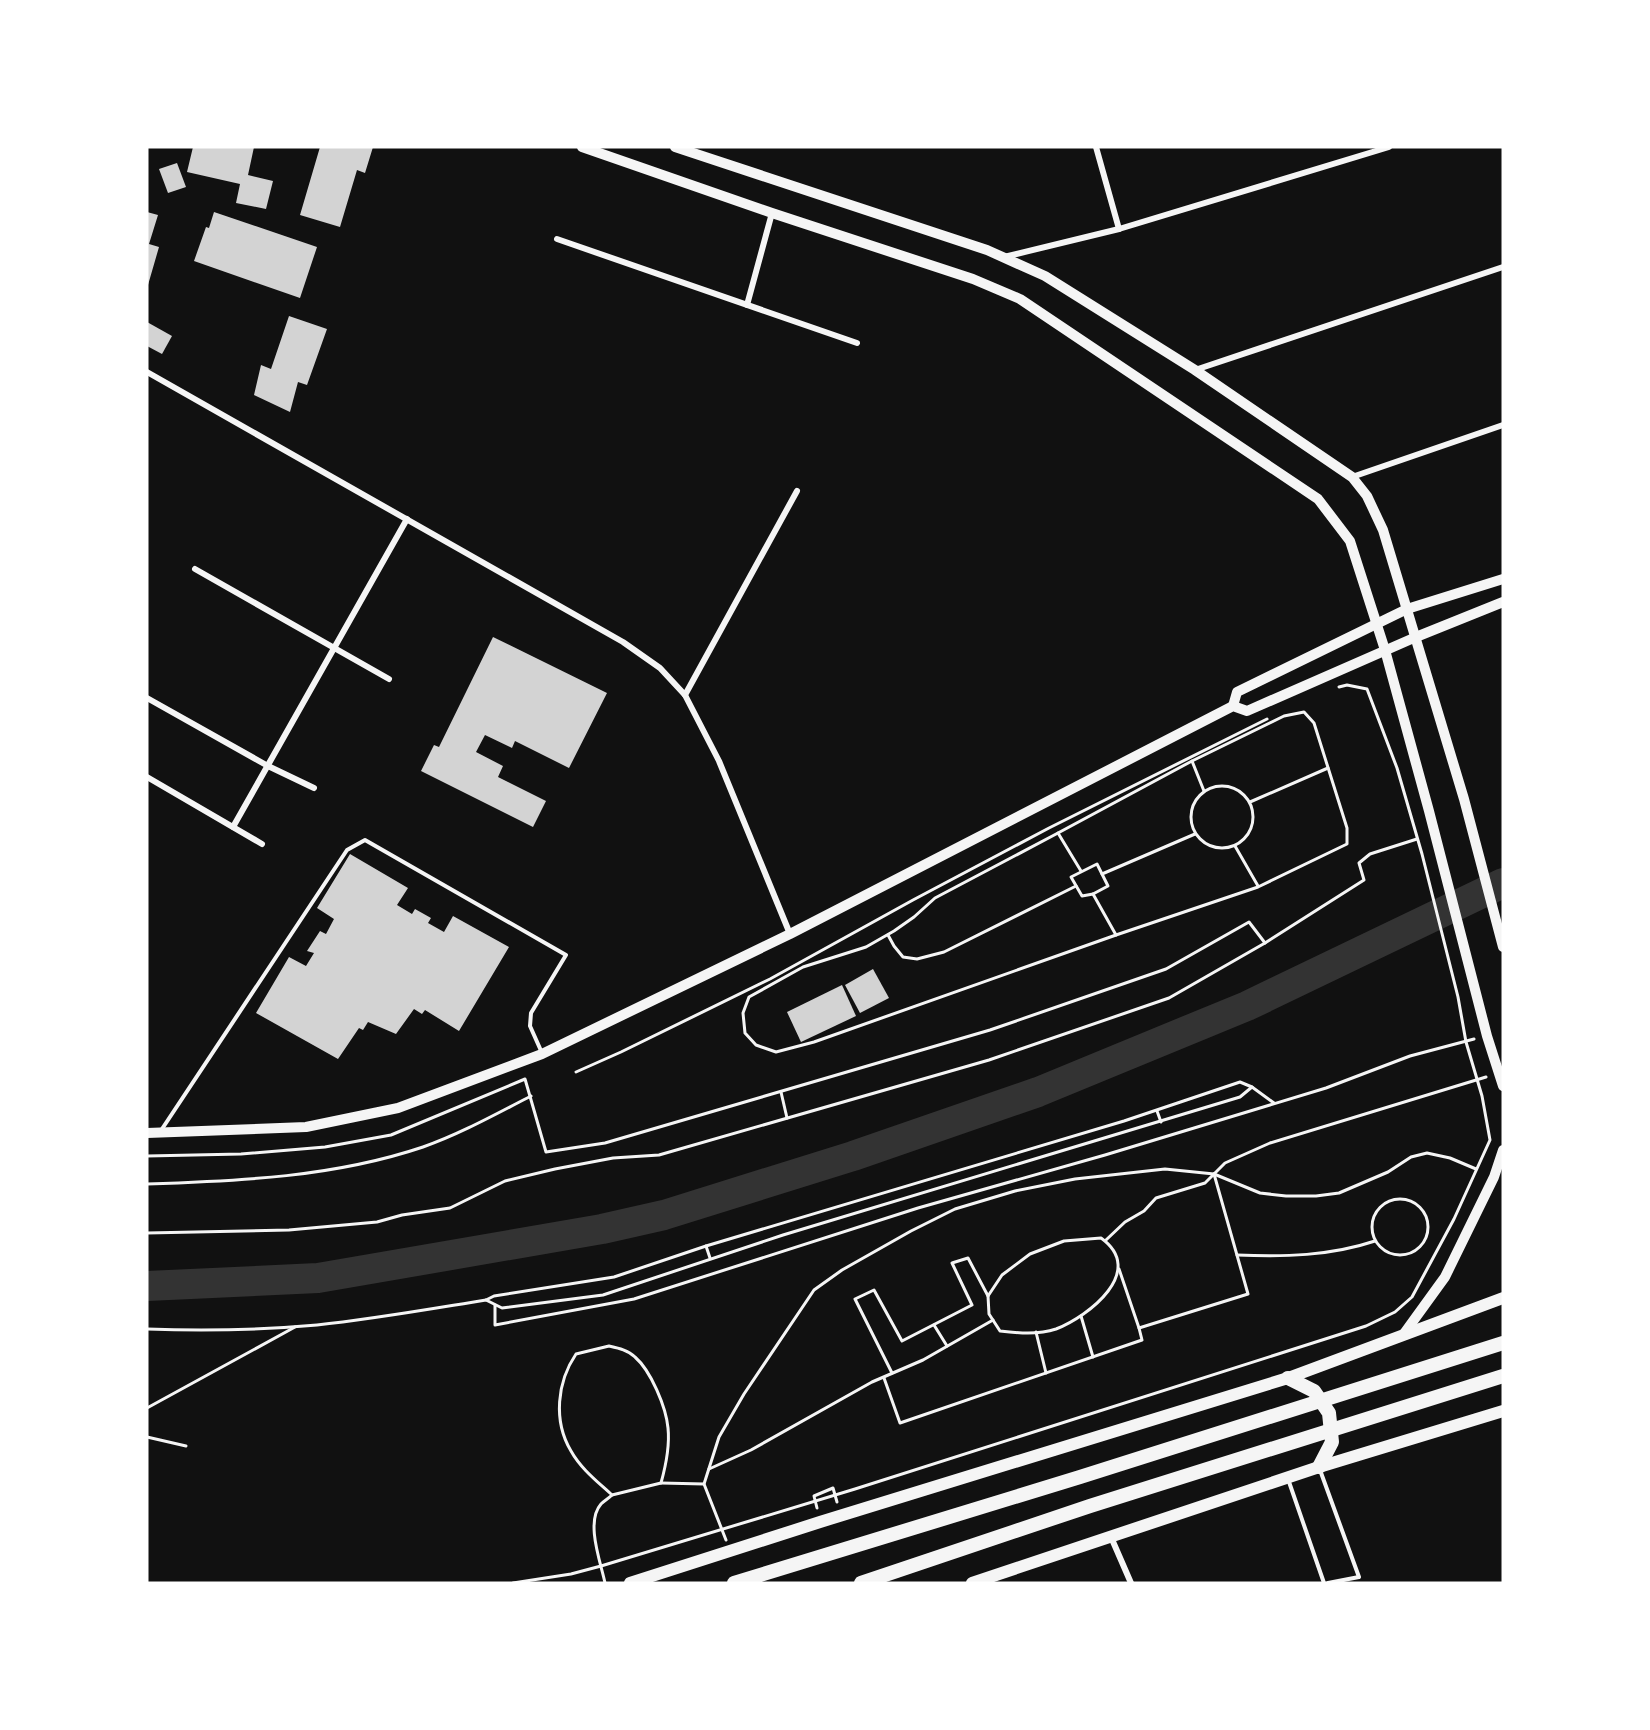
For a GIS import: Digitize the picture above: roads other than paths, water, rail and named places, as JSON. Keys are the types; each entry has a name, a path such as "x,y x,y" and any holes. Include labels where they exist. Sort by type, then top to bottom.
{"highway":[{"path":"734,1583 1080,1477 1503,1343"},
{"path":"861,1583 1090,1506 1503,1376"},
{"path":"1288,1378 1314,1391 1329,1413 1332,1442 1319,1467"}],"main road":[{"path":"582,147 973,279 1020,299 1318,499 1350,541 1385,650 1430,811 1487,1036 1503,1086"},
{"path":"675,147 987,250 1046,276 1195,370 1352,477 1367,496 1383,530 1464,799 1503,947"},
{"path":"147,1134 306,1127 398,1108 542,1053 790,934 1233,706 1237,692 1376,622 1407,609 1503,579"},
{"path":"1233,706 1247,711 1385,650 1503,602"},
{"path":"1403,1335 1445,1277 1494,1177 1503,1150"},
{"path":"630,1583 1288,1378 1503,1298"},
{"path":"972,1583 1319,1467 1503,1411"}],"street":[{"path":"1096,147 1119,229"},
{"path":"1004,257 1119,229 1389,147"},
{"path":"747,305 772,213"},
{"path":"557,239 857,343"},
{"path":"1195,370 1503,267"},
{"path":"147,372 623,642 660,668 685,695 719,761 790,934"},
{"path":"1352,477 1503,425"},
{"path":"685,695 797,491"},
{"path":"233,827 407,519"},
{"path":"195,569 389,679"},
{"path":"147,698 268,766 314,788"},
{"path":"147,777 262,844"},
{"path":"1111,1537 1131,1583"}],"lane":[{"path":"159,1134 347,850 365,840 566,955 531,1013 530,1026 542,1053"},
{"path":"1288,1478 1326,1583 1359,1576 1319,1467"}],"waterway":[{"path":"147,1286 318,1278 602,1229 664,1215 853,1156 1038,1092 1247,1006 1503,883"}]}
